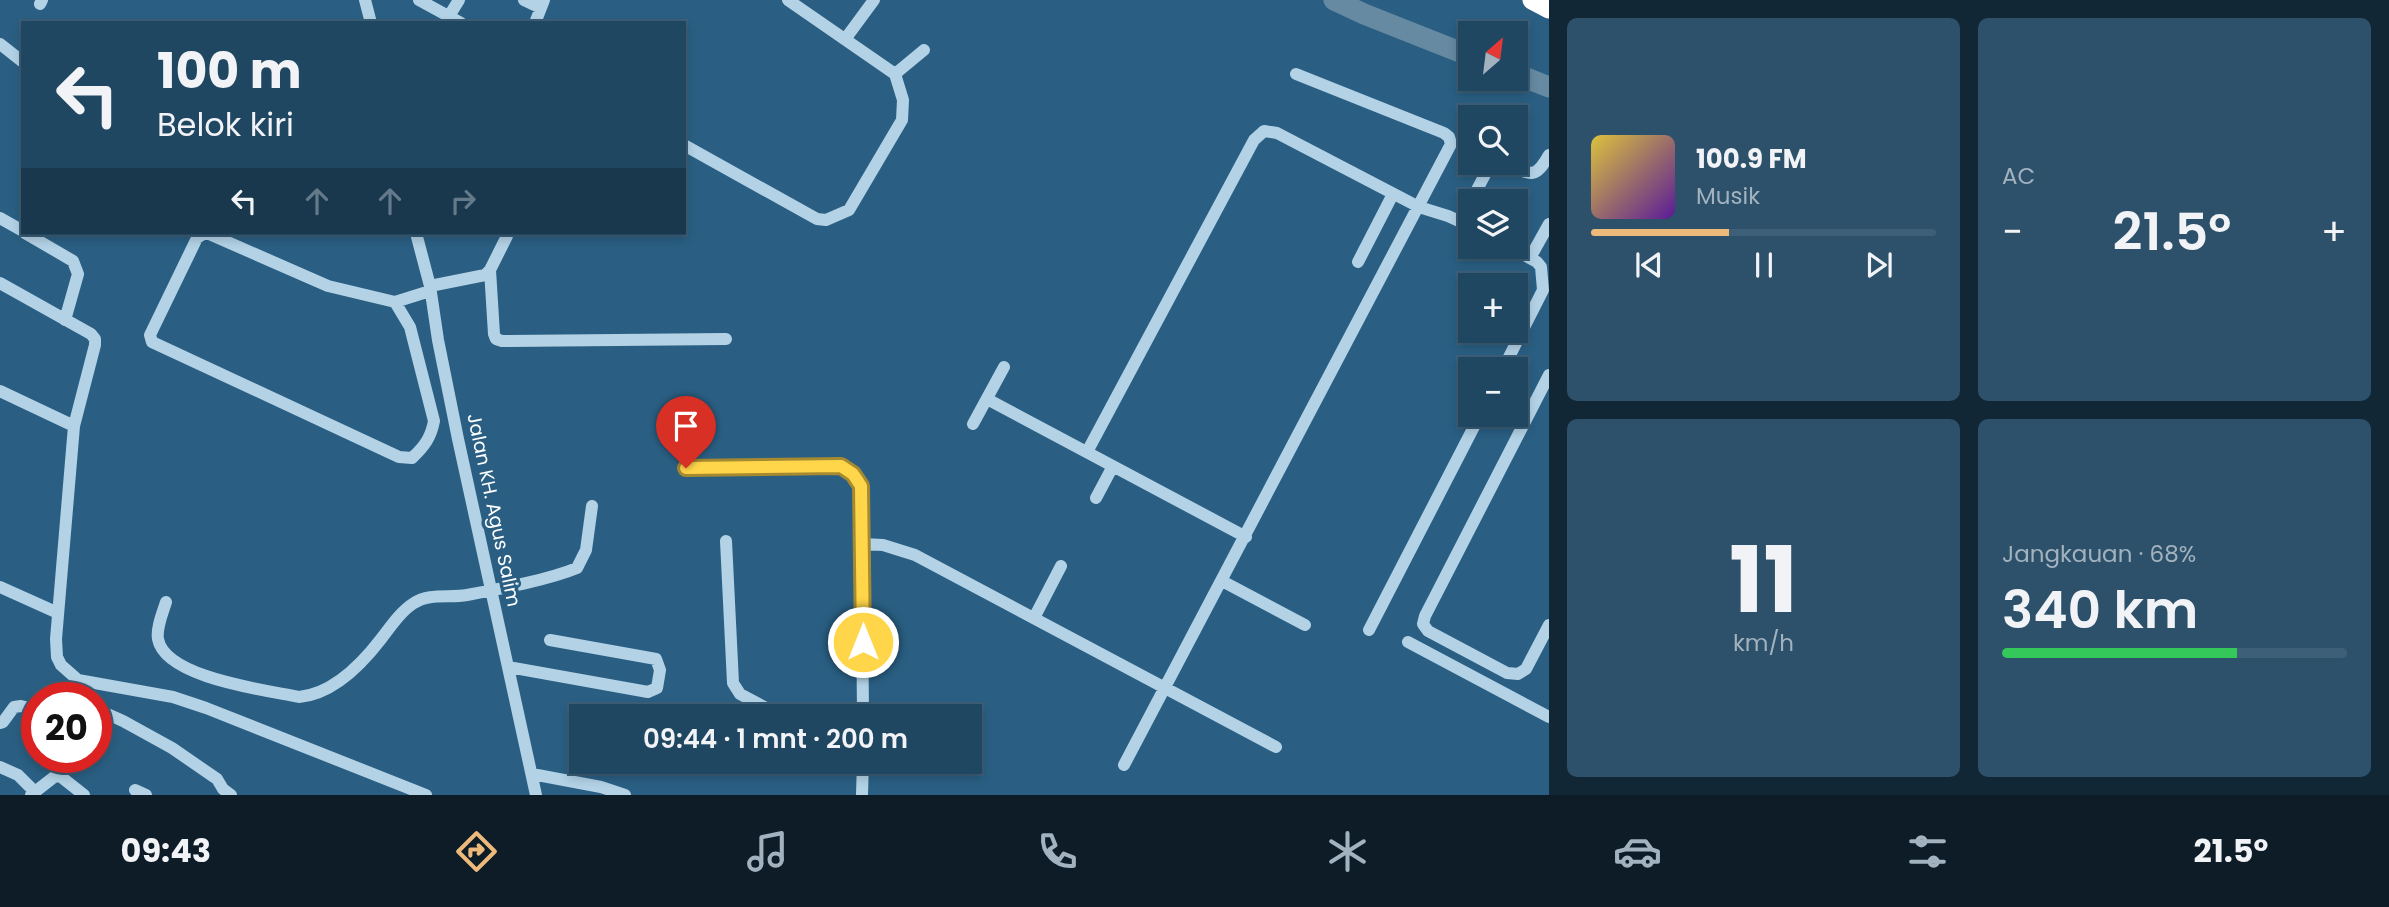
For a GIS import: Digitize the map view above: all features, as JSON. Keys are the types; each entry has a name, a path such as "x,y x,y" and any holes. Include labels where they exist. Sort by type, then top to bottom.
{"highway":[{"path":"1532,0 1549,9"}],"street":[{"path":"365,0 370,21"},
{"path":"419,0 455,20 459,0"},
{"path":"524,0 543,4 536,21"},
{"path":"686,146 817,219 826,220 849,210 902,120 903,100 895,74 788,0"},
{"path":"846,38 874,0"},
{"path":"0,44 21,60"},
{"path":"895,74 924,50"},
{"path":"1124,765 1451,144 1444,133 1296,74"},
{"path":"1087,452 1254,139 1264,131 1277,133 1419,207 1458,221"},
{"path":"1528,173 1533,174 1541,169 1549,155"},
{"path":"1358,262 1394,194"},
{"path":"0,218 21,230"},
{"path":"1509,357 1543,290 1541,267 1530,258 1549,224"},
{"path":"29,235 73,261 77,268 78,274 65,320"},
{"path":"202,235 197,238 150,335 152,342 399,457 412,458 424,447 431,435 434,421 410,327 395,302"},
{"path":"211,235 328,286 395,302 430,288 485,275 507,236"},
{"name":"Jalan KH. Agus Salim","path":"417,235 430,288 441,353 536,795"},
{"path":"490,270 494,334 496,339 502,341 726,339"},
{"path":"0,283 91,334 95,345 74,426 58,613 57,657 61,665 78,680 173,697 426,795"},
{"path":"973,425 1004,367"},
{"path":"1549,375 1424,616 1423,624 1428,631 1507,673 1518,674 1526,669 1549,625"},
{"path":"0,391 74,426"},
{"path":"987,399 1245,537"},
{"path":"1369,630 1474,427"},
{"path":"686,468 841,466 858,479 861,486 863,704"},
{"path":"1096,498 1113,466"},
{"path":"166,602 157,635 163,651 195,672 216,681 299,696 315,693 346,676 369,654 404,612 419,600 463,596 577,568 586,550 592,506"},
{"path":"726,541 733,683 740,694 759,704"},
{"path":"862,544 883,545 915,555 1276,747"},
{"path":"1034,618 1061,566"},
{"path":"1222,581 1305,625"},
{"path":"0,587 58,613"},
{"path":"508,667 648,692 657,688 660,664 656,659 550,640"},
{"path":"1408,642 1549,717"},
{"path":"0,723 14,707 21,706"},
{"path":"112,716 172,748 217,779 231,795"},
{"path":"0,767 18,775 33,793 54,777 60,776 84,795"},
{"path":"532,774 601,787 625,795"},
{"path":"862,795 863,774"}],"waterway":[{"path":"1334,0 1458,51"},
{"path":"1528,79 1549,87"}],"route":[{"path":"686,468 841,466 848,469 861,486 863,642"}]}
